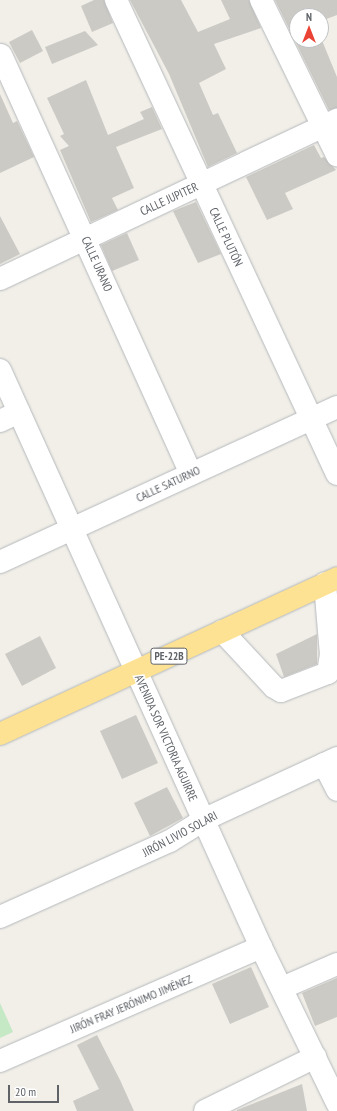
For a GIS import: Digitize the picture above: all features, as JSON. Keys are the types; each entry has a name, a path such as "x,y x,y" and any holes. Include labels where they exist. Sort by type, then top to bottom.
{"highway":[{"name":"PE-22B","path":"0,734 331,581"}],"street":[{"name":"CALLE PLUTÓN","path":"116,0 337,474"},
{"path":"261,0 330,123 337,155"},
{"name":"CALLE URANO","path":"1,55 191,474"},
{"name":"CALLE JUPITER","path":"0,279 330,123"},
{"name":"AVENIDA SOR VICTORIA AGUIRRE","path":"0,370 10,417 74,528 136,671 261,947 337,1103"},
{"name":"CALLE SATURNO","path":"0,562 337,407"},
{"path":"222,631 274,687 282,691 328,673 331,656 331,581"},
{"path":"331,761 337,790"},
{"name":"JIRÓN LIVIO SOLARI","path":"0,917 170,841 203,820 331,761"},
{"name":"JIRÓN FRAY JERÓNIMO JIMÉNEZ","path":"0,1061 261,947"},
{"path":"282,988 337,964"},
{"path":"205,1111 314,1057"}],"green space":[{"path":"0,1003 13,1032 0,1038"}],"building":[{"path":"94,0 104,0 113,23 92,32 81,6"},
{"path":"130,0 181,0 198,32 230,19 221,0 249,0 261,28 214,44 226,69 199,83 213,115 218,113 237,153 208,167 169,74"},
{"path":"275,0 337,0 337,15 329,18 329,8 289,8 289,29"},
{"path":"32,30 43,51 20,63 9,42"},
{"path":"85,31 98,45 52,64 45,47"},
{"path":"299,48 325,48 337,77 337,108 329,110"},
{"path":"86,80 108,135 144,119 140,112 152,107 162,129 116,147 134,188 112,198 118,210 91,222 60,150 69,146 60,136 64,134 47,98"},
{"path":"0,94 13,123 17,121 34,157 0,173"},
{"path":"314,145 321,158 324,157 336,170 285,193 293,209 267,220 246,177"},
{"path":"196,202 221,254 198,263 173,211"},
{"path":"0,216 20,254 0,264"},
{"path":"127,233 139,260 112,271 101,245"},
{"path":"317,634 317,664 284,677 276,654"},
{"path":"40,636 56,668 22,686 5,654"},
{"path":"136,715 158,763 122,779 100,731"},
{"path":"167,787 183,818 150,836 134,803"},
{"path":"251,967 269,1007 230,1024 212,984"},
{"path":"337,978 337,1017 315,1026 302,993"},
{"path":"97,1035 134,1111 77,1111 73,1101 99,1089 77,1045"},
{"path":"302,1084 307,1111 237,1111 237,1110"}]}
